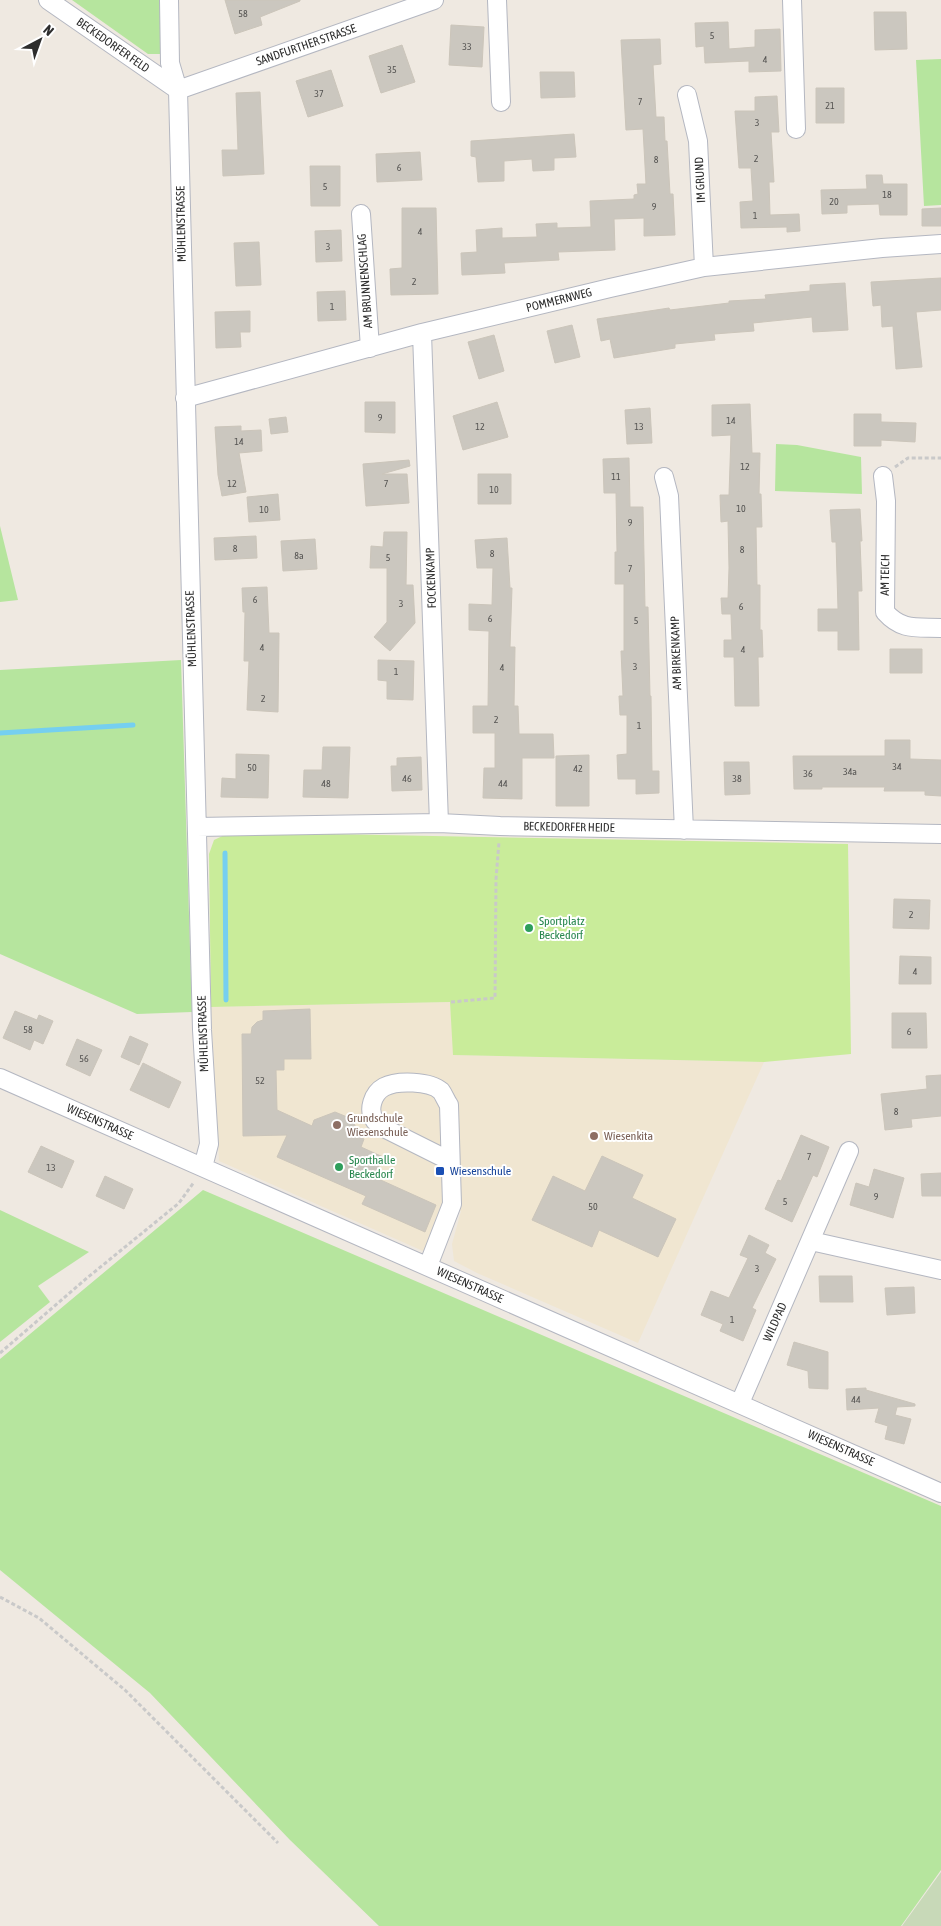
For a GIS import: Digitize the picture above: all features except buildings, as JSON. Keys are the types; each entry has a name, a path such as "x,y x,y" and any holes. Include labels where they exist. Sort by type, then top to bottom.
{"street":[{"name":"BECKEDORFER FELD","path":"48,0 178,90"},
{"name":"MÜHLENSTRASSE","path":"169,0 170,63 178,90 202,1030 209,1144 203,1167"},
{"name":"SANDFURTHER STRASSE","path":"178,90 434,0"},
{"path":"497,0 501,102"},
{"path":"792,0 796,128"},
{"name":"IM GRUND","path":"687,95 698,141 704,267"},
{"name":"AM BRUNNENSCHLAG","path":"361,214 370,348"},
{"name":"POMMERNWEG","path":"185,398 422,333 704,267 882,248 941,244"},
{"name":"FOCKENKAMP","path":"422,333 439,823"},
{"name":"AM BIRKENKAMP","path":"664,476 670,496 684,830"},
{"name":"AM TEICH","path":"883,476 886,501 884,612 894,623 906,626 941,628"},
{"name":"BECKEDORFER HEIDE","path":"197,827 439,823 500,826 941,834"},
{"name":"WIESENSTRASSE","path":"0,1078 941,1493"},
{"path":"428,1266 452,1204 448,1105 442,1092 432,1086 419,1083 392,1084 376,1093 372,1102 375,1120 384,1128 450,1161"},
{"name":"WILDPAD","path":"740,1404 849,1151"},
{"path":"811,1241 941,1270"}],"path":[{"path":"883,476 908,458 941,458"},
{"path":"451,1002 495,998 496,879 500,826"},
{"path":"0,1353 87,1278 179,1203 191,1188 203,1167"},
{"path":"0,1597 39,1618 125,1690 278,1843"}],"shaded area":[{"path":"450,1002 454,1055 764,1062 638,1343 477,1273 454,1261 452,1244 461,1211 445,1207 430,1244 423,1251 219,1161 211,1007"}],"green space":[{"path":"72,0 162,0 164,54 148,54"},
{"path":"941,59 941,205 924,206 916,60"},
{"path":"776,444 797,445 861,457 862,494 775,491"},
{"path":"0,526 18,600 0,602"},
{"path":"181,660 192,1012 137,1014 0,954 0,670"},
{"name":"Sportplatz Beckedorf","path":"231,832 848,844 851,1054 764,1062 453,1055 450,1002 211,1007 209,854 214,840"},
{"path":"203,1190 941,1506 941,1870 901,1926 379,1926 290,1840 150,1693 0,1570 0,1359"},
{"path":"0,1210 89,1252 38,1286 50,1302 0,1342"},
{"path":"941,1872 941,1926 902,1926"}],"waterway":[{"path":"0,733 133,725"},
{"path":"225,853 226,1000"}],"place":[{"name":"Sportplatz Beckedorf","path":"529,928"},
{"name":"Grundschule Wiesenschule","path":"337,1125"},
{"name":"Wiesenkita","path":"594,1136"},
{"name":"Sporthalle Beckedorf","path":"339,1167"},
{"name":"Wiesenschule","path":"440,1171"}]}
